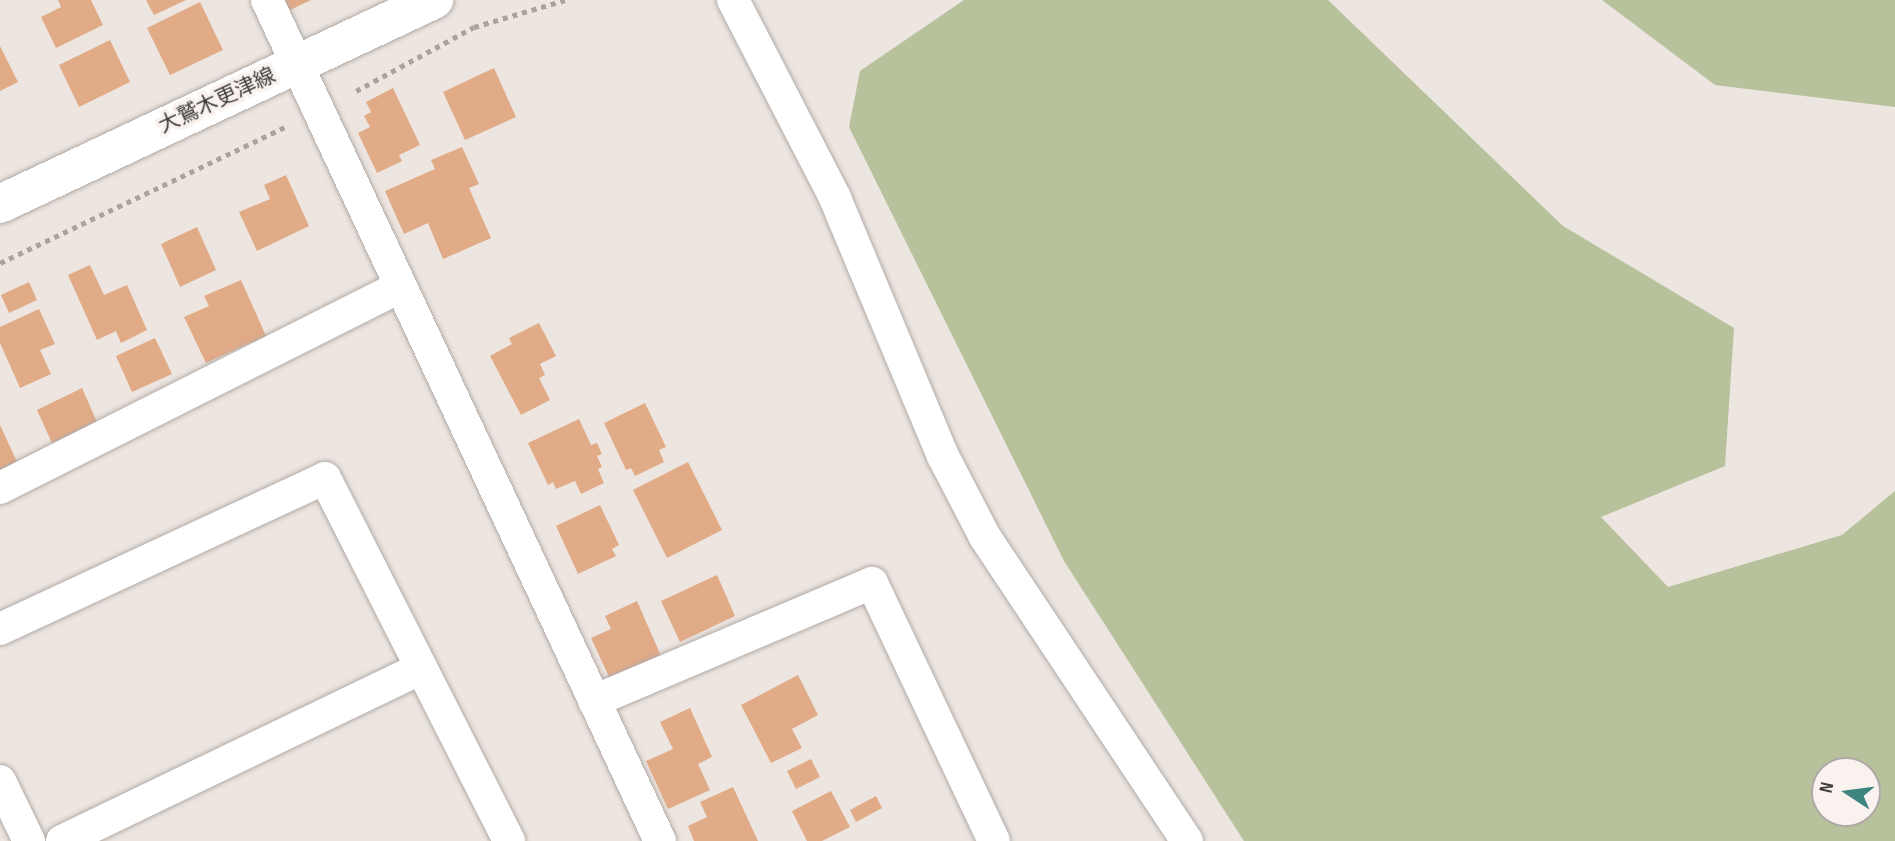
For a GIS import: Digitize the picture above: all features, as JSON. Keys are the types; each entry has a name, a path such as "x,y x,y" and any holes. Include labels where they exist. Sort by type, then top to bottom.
{"main road":[{"name":"大鷲木更津線","path":"0,204 434,0"}],"street":[{"path":"267,0 660,841"},
{"path":"733,0 835,198 943,456 985,537 1187,841"},
{"path":"0,488 399,287"},
{"path":"0,629 325,478 509,841"},
{"path":"594,701 872,583 995,841"},
{"path":"62,841 421,668"},
{"path":"0,781 29,841"}],"path":[{"path":"356,91 474,27 565,0"},
{"path":"0,262 288,125"}],"green space":[{"path":"964,0 1328,0 1563,226 1734,328 1725,466 1601,517 1668,587 1842,535 1895,491 1895,841 1244,841 1064,561 849,127 860,71"},
{"path":"1602,0 1895,0 1895,107 1715,85"}],"building":[{"path":"58,0 91,0 103,25 56,48 41,17 61,7"},
{"path":"146,0 186,0 154,15"},
{"path":"282,0 311,0 288,11"},
{"path":"200,2 223,50 170,75 147,28"},
{"path":"110,40 130,82 79,107 59,65"},
{"path":"0,46 18,82 0,91"},
{"path":"494,68 516,117 465,140 443,92"},
{"path":"393,88 420,145 399,155 402,161 377,173 358,133 370,127 364,116 371,112 366,102"},
{"path":"462,147 479,184 469,188 491,238 443,259 428,223 404,234 385,191 435,169 431,160"},
{"path":"286,175 309,226 257,251 239,212 270,199 264,185"},
{"path":"197,227 216,270 180,287 161,244"},
{"path":"90,265 104,295 127,285 147,330 121,343 116,331 97,340 68,275"},
{"path":"241,280 266,336 206,363 184,317 209,306 204,296"},
{"path":"29,282 37,300 9,313 1,295"},
{"path":"39,309 55,344 40,350 51,374 20,388 0,343 0,327"},
{"path":"539,323 556,356 540,364 545,375 539,378 550,400 521,415 490,356 512,344 509,338"},
{"path":"155,338 172,374 132,392 116,356"},
{"path":"82,388 97,422 52,443 37,410"},
{"path":"645,403 666,447 659,450 664,462 635,476 631,468 626,470 604,423"},
{"path":"579,419 591,445 597,443 602,454 597,456 602,467 598,469 604,483 581,494 575,481 556,489 553,482 548,485 528,443"},
{"path":"0,425 19,466 0,474"},
{"path":"688,462 722,530 667,558 633,490"},
{"path":"600,505 619,545 612,549 616,556 578,574 556,526"},
{"path":"717,575 735,616 680,642 661,601"},
{"path":"637,601 661,656 610,679 591,638 611,629 605,616"},
{"path":"798,675 818,715 792,729 802,748 771,763 741,705"},
{"path":"690,708 712,757 698,764 710,790 668,809 646,761 673,749 660,722"},
{"path":"811,759 820,777 796,789 787,771"},
{"path":"733,787 758,841 694,841 688,826 707,817 700,802"},
{"path":"831,791 850,827 822,841 807,841 792,811"},
{"path":"876,796 882,808 856,822 850,810"}]}
